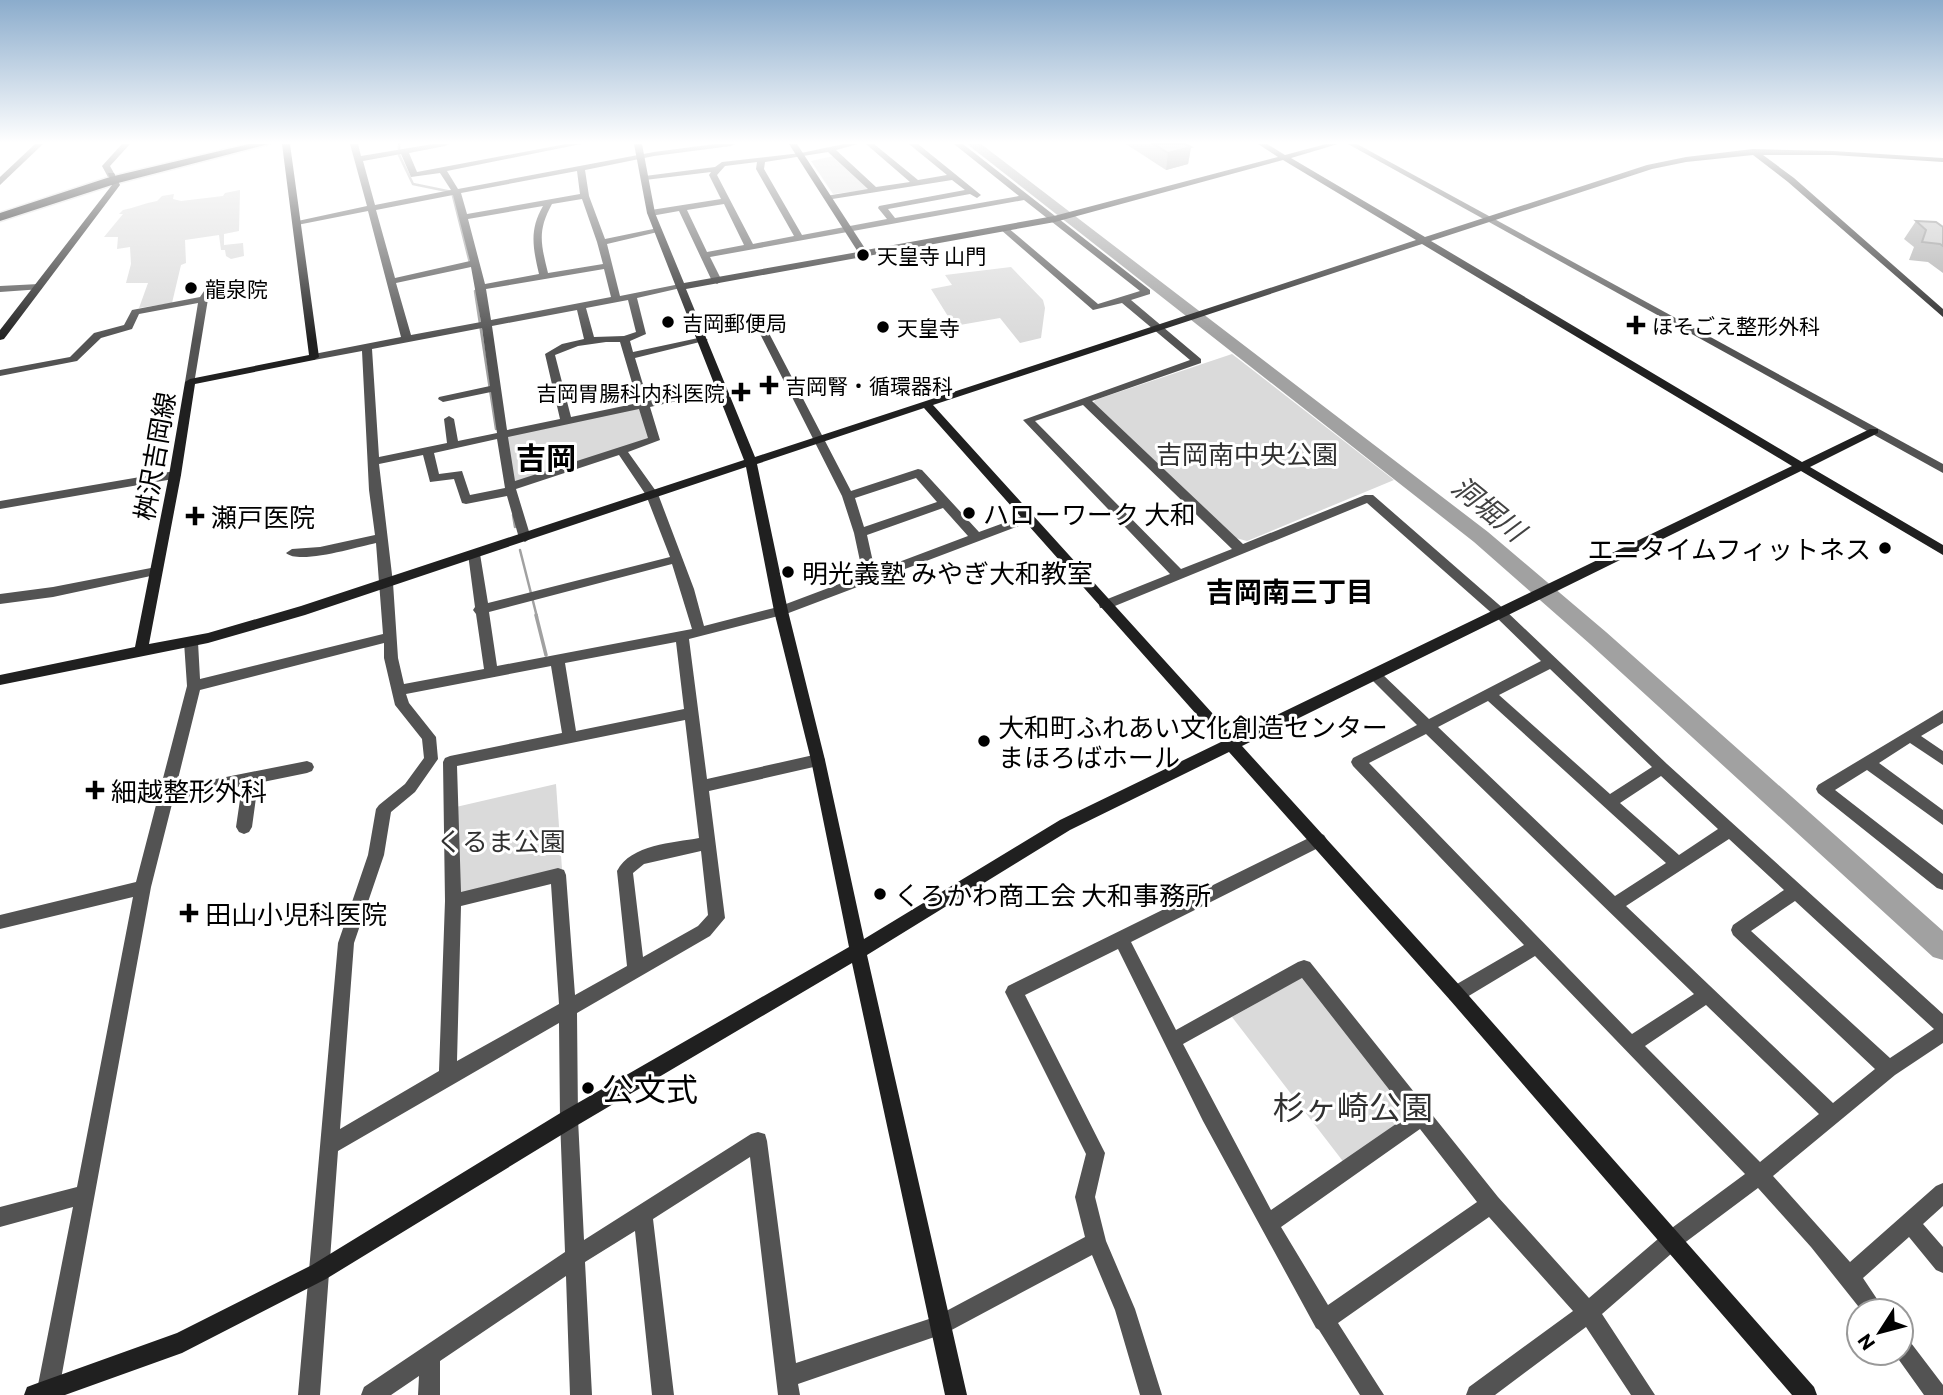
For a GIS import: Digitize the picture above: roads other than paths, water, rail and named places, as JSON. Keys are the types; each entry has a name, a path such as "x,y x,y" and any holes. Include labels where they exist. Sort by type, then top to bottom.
{"street":[{"path":"0,337 98,209"},
{"path":"295,209 314,357 1004,229 1092,209"},
{"path":"297,222 376,209"},
{"path":"459,209 471,264 481,287 497,435 508,491 525,538"},
{"path":"462,217 508,209"},
{"path":"544,276 534,233 545,209"},
{"path":"590,209 602,242 616,300"},
{"path":"650,209 751,462 781,611 818,760 956,1395"},
{"path":"651,213 675,209"},
{"path":"683,209 717,281"},
{"path":"730,209 750,247"},
{"path":"783,209 799,237"},
{"path":"836,209 864,254"},
{"path":"883,209 893,221"},
{"path":"704,255 961,209"},
{"path":"1004,229 1096,308 1147,292 1045,209"},
{"path":"1378,209 1806,465 1943,551"},
{"path":"1469,209 1943,469"},
{"path":"0,680 191,642 246,628 1519,209"},
{"path":"1824,209 1943,314"},
{"path":"372,210 407,339"},
{"path":"602,242 658,231"},
{"path":"392,281 471,264"},
{"path":"481,287 606,266"},
{"path":"190,382 203,299 215,280"},
{"path":"0,289 39,287"},
{"path":"566,420 550,354 557,349 641,334 632,297"},
{"path":"0,373 74,359 84,354 95,338 104,332 128,327 135,312 203,299"},
{"path":"1124,299 1197,361 1028,420 1178,574"},
{"path":"581,308 590,342"},
{"path":"629,356 758,318 848,496 860,533 870,579"},
{"path":"428,450 434,479 458,474 466,500 508,491 654,440 624,339"},
{"path":"309,1395 332,1144 346,943 376,855 384,810 410,788 431,758 429,737 402,705 389,637 367,347"},
{"name":"桝沢吉岡線","path":"141,651 190,382 314,357"},
{"path":"374,462 722,388"},
{"path":"443,399 491,389"},
{"path":"1085,401 1240,549"},
{"path":"926,404 1456,994 1806,1395"},
{"path":"449,419 453,445"},
{"path":"41,1393 182,1342 319,1272 569,1119 858,951 1065,825 1874,431"},
{"path":"622,452 652,494 677,559 699,631"},
{"path":"1806,465 1943,541"},
{"path":"848,496 918,473 976,537"},
{"path":"0,505 175,475"},
{"path":"1105,605 1370,498 1500,613 1662,768 1943,1026"},
{"path":"860,533 946,503"},
{"path":"398,690 682,636 781,611 1028,518"},
{"path":"292,554 382,538"},
{"path":"474,554 480,610 491,671"},
{"path":"480,610 677,559"},
{"path":"0,599 53,592 156,571"},
{"path":"332,1144 448,1074 568,1010 704,931 717,918 703,786 682,636"},
{"path":"194,686 389,637"},
{"path":"41,1393 85,1194 143,887 194,686 191,642"},
{"path":"557,659 570,736"},
{"path":"1551,662 1358,762 1631,1045 1761,1174 1850,1276 1865,1297"},
{"path":"1374,675 1424,726 1834,1116"},
{"path":"1488,693 1677,863"},
{"path":"431,758 450,762 691,713"},
{"path":"1943,716 1823,789 1943,883"},
{"path":"1910,736 1943,759"},
{"path":"703,786 818,760"},
{"path":"448,1074 453,901 450,762"},
{"path":"1867,762 1943,819"},
{"path":"166,795 307,767"},
{"path":"1611,801 1662,768"},
{"path":"244,827 251,778"},
{"path":"1613,906 1730,830"},
{"path":"1151,1395 1125,1309 1097,1242 1085,1197 1096,1153 1014,992 1319,840"},
{"path":"636,970 625,871 639,858 709,842"},
{"path":"453,901 558,875 568,1010 569,1119 581,1395"},
{"path":"0,922 143,887"},
{"path":"1796,891 1739,930 1889,1069"},
{"path":"1122,940 1172,1041 1323,1321 1373,1395"},
{"path":"1456,994 1537,946"},
{"path":"1172,1041 1304,968 1491,1203 1588,1312 1644,1395"},
{"path":"1631,1045 1707,995"},
{"path":"1477,1395 1588,1312 1672,1240 1761,1174 1889,1069 1943,1034"},
{"path":"1269,1223 1422,1117"},
{"path":"372,1395 577,1256 758,1141 787,1386 939,1326 1097,1242"},
{"path":"0,1217 85,1194"},
{"path":"1850,1276 1943,1194"},
{"path":"1323,1321 1491,1203"},
{"path":"643,1214 663,1395"},
{"path":"1910,1223 1943,1263"},
{"path":"429,1395 430,1355"},
{"path":"1915,1365 1937,1395"}],"waterway":[{"path":"456,209 470,263"},
{"name":"洞堀川","path":"1057,209 1481,537 1598,638 1943,948"},
{"path":"475,291 496,429"},
{"path":"513,515 515,527"},
{"path":"520,550 537,617"},
{"path":"536,615 546,655"}],"place":[{"name":"天皇寺 山門","path":"863,255"},
{"name":"龍泉院","path":"191,288"},
{"name":"吉岡郵便局","path":"668,322"},
{"name":"ほそごえ整形外科","path":"1636,325"},
{"name":"天皇寺","path":"883,327"},
{"name":"吉岡腎・循環器科","path":"769,385"},
{"name":"吉岡胃腸科内科医院","path":"741,392"},
{"name":"ハローワーク 大和","path":"969,513"},
{"name":"瀬戸医院","path":"195,516"},
{"name":"エニタイムフィットネス","path":"1885,548"},
{"name":"明光義塾 みやぎ大和教室","path":"788,572"},
{"name":"大和町ふれあい文化創造センター まほろばホール","path":"984,741"},
{"name":"細越整形外科","path":"95,790"},
{"name":"くろかわ商工会 大和事務所","path":"880,894"},
{"name":"田山小児科医院","path":"189,913"},
{"name":"公文式","path":"588,1088"}],"district":[{"name":"吉岡","path":"546,456"},
{"name":"吉岡南三丁目","path":"1290,591"}],"park label":[{"name":"吉岡南中央公園","path":"1247,453"},
{"name":"くるま公園","path":"501,840"},
{"name":"杉ヶ崎公園","path":"1353,1106"}]}
